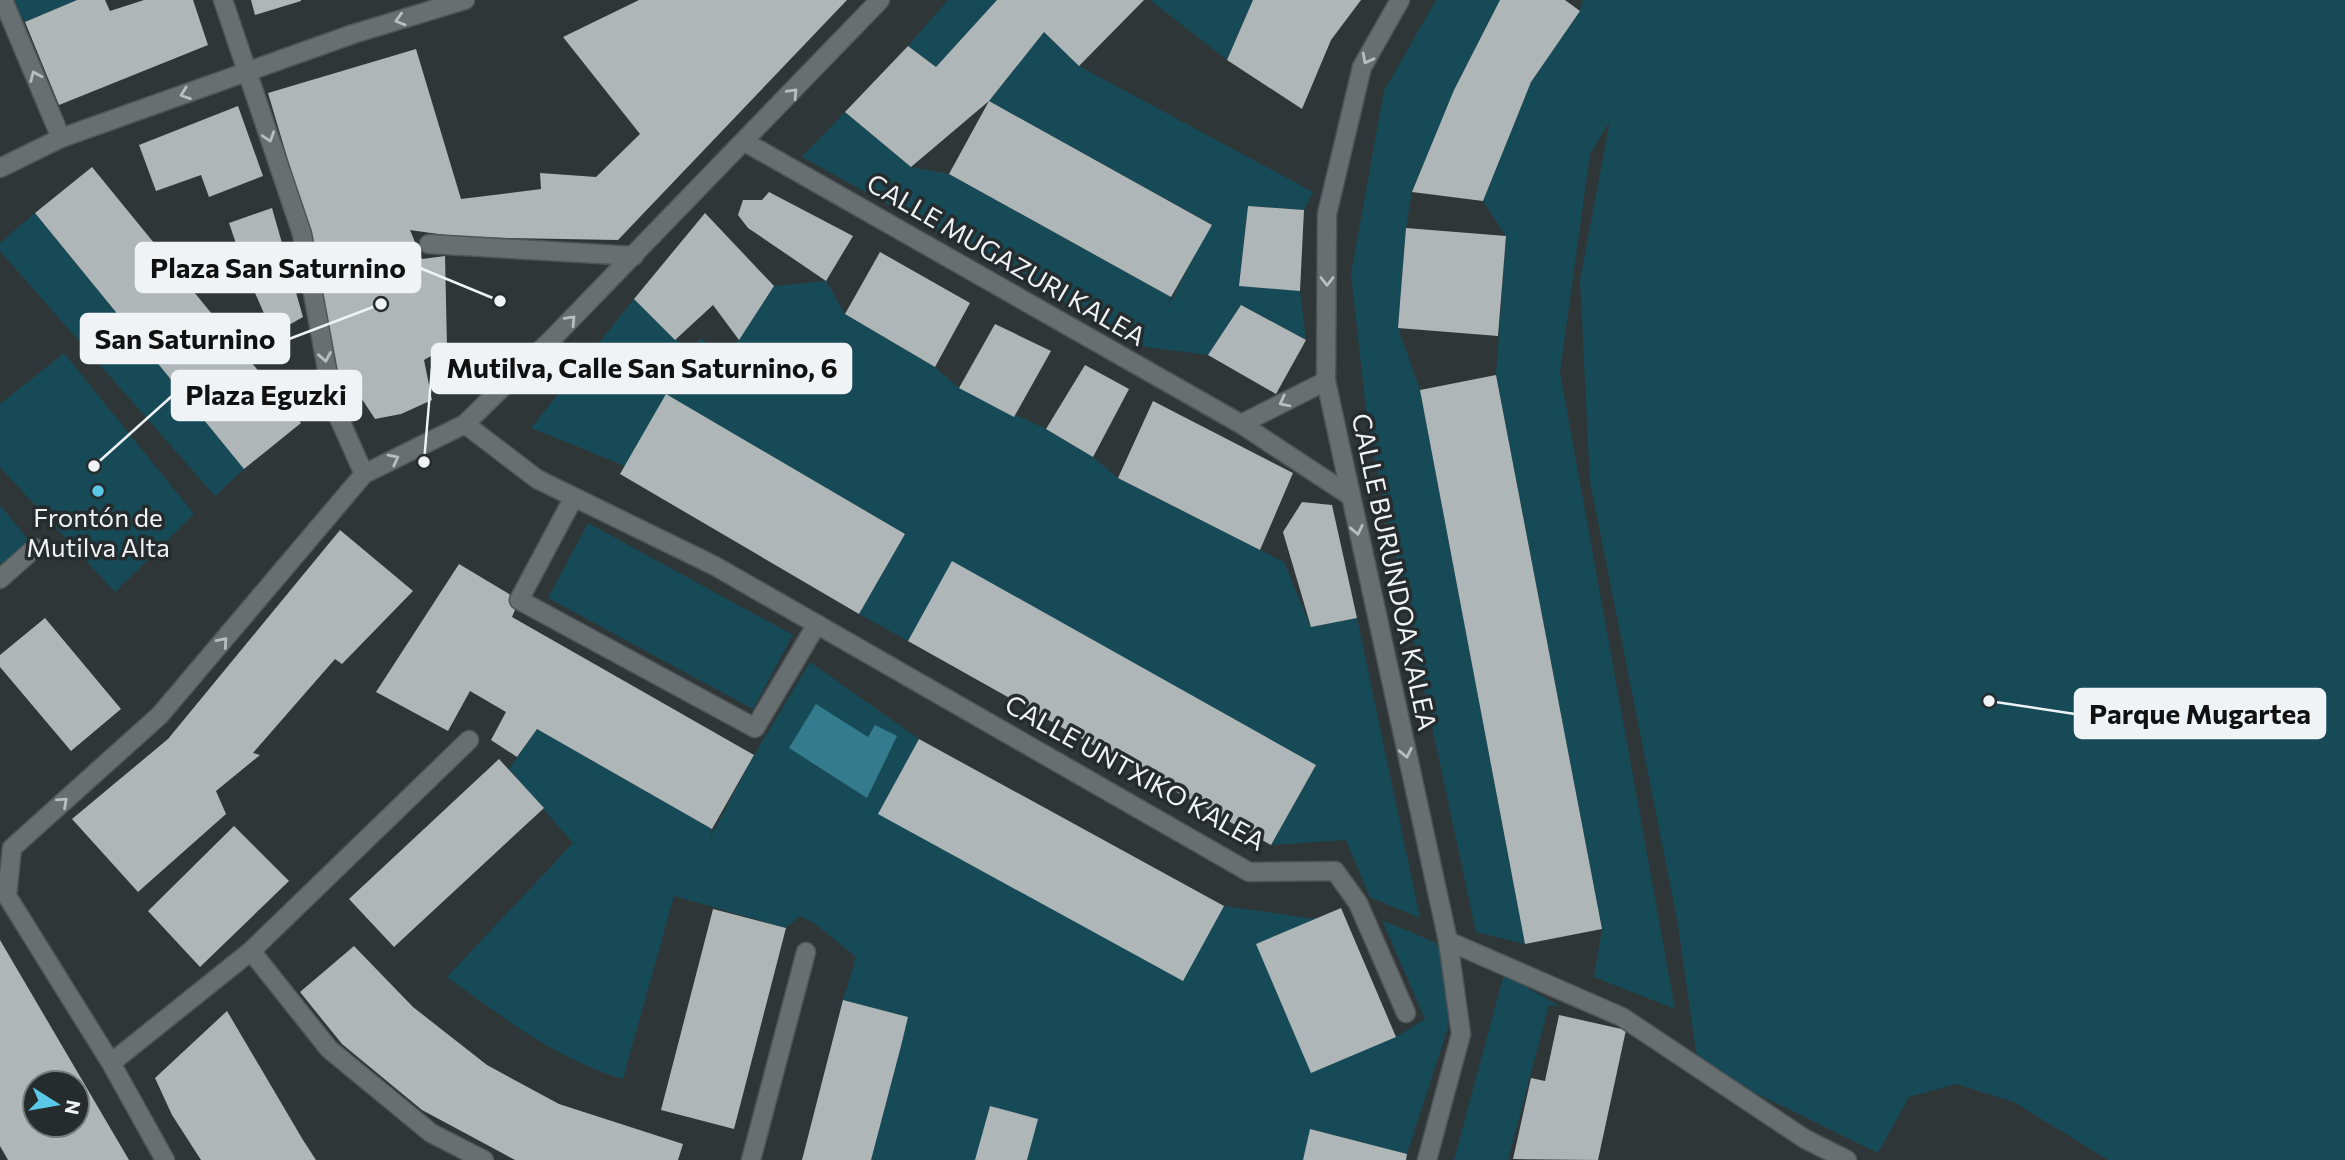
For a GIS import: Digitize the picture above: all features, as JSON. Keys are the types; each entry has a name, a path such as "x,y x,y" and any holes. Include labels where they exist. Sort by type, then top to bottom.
{"street":[{"path":"3,0 61,138"},
{"path":"223,0 302,234 334,407 365,474"},
{"path":"0,167 61,138 353,34 465,0"},
{"path":"165,1160 111,1063 7,896 6,846 160,715 365,474 465,424 634,256 880,0"},
{"name":"CALLE BURUNDOA KALEA","path":"1400,0 1362,67 1327,214 1326,381 1448,942 1461,1034 1427,1160"},
{"name":"CALLE MUGAZURI KALEA","path":"745,142 1241,424 1349,495"},
{"path":"429,244 634,256"},
{"path":"1241,424 1326,381"},
{"name":"CALLE UNTXIKO KALEA","path":"465,424 537,479 715,566 1249,872 1335,871 1351,890 1363,913 1406,1013"},
{"path":"573,497 519,600 755,728 817,624"},
{"path":"0,579 35,548"},
{"path":"111,1063 251,951 469,740"},
{"path":"1448,942 1622,1017 1805,1139 1847,1160"},
{"path":"251,951 329,1049 431,1133 484,1160"},
{"path":"751,1160 806,952"}],"shaded area":[{"path":"7,0 77,0 25,22"},
{"path":"948,0 997,0 936,67 908,46"},
{"path":"1150,0 1253,0 1227,60"},
{"path":"1436,0 1500,0 1454,90 1412,192 1406,228 1398,328 1420,390 1525,944 1476,932 1368,428 1351,274 1384,91"},
{"path":"1583,0 2345,0 2345,1160 2108,1160 2014,1102 1956,1084 1909,1097 1878,1153 1698,1065 1677,919 1590,482 1580,280 1610,121 1590,154 1560,372 1675,1009 1594,977 1602,929 1496,375 1506,236 1483,201 1531,82 1580,11"},
{"path":"1044,32 1079,66 1313,192 1304,210 1248,206 1239,285 1300,291 1306,340 1241,305 1208,355 1146,347 802,157 845,112 911,167 949,174 1171,297 1167,308 1211,224 989,101"},
{"path":"35,213 244,469 215,496 0,251 0,243"},
{"path":"826,281 845,314 935,367 959,388 1046,429 1093,457 1118,478 1284,562 1311,627 1357,618 1420,918 1370,897 1346,840 1271,845 1316,765 908,641 859,614 905,534 667,395 625,466 531,428 634,299 691,353 700,338 723,355 739,340 774,286"},
{"name":"Frontón de Mutilva Alta","path":"64,353 194,514 115,592 0,467 0,404"},
{"path":"0,505 35,548 8,572 0,562"},
{"path":"588,523 793,635 753,709 548,598"},
{"path":"810,662 919,739 879,813 1224,906 1315,919 1396,1037 1425,1019 1382,920 1439,944 1449,1024 1407,1154 1311,1129 1303,1160 1027,1160 990,1106 977,1160 864,1160 908,1017 843,1000 856,957 814,923 800,916 786,928 674,896 623,1079 598,1071 552,1049 447,977 573,843 509,769 537,729 712,829 710,838 754,755"},
{"path":"816,704 868,737 875,725 897,736 867,798 789,748"},
{"path":"1504,974 1561,1007 1549,1005 1508,1160 1454,1160"}],"building":[{"path":"77,0 105,0 110,11 144,0 193,0 208,45 59,105 25,22"},
{"path":"251,0 301,0 301,1 255,15"},
{"path":"639,0 847,0 618,240 459,237 410,230 422,259 445,256 447,347 424,360 432,400 401,414 375,419 358,393 334,407 307,260 317,258 268,93 416,49 461,199 541,189 540,173 596,177 640,134 563,37"},
{"path":"997,0 1144,0 1079,66 1044,32 989,101 911,167 845,112 908,46 936,67"},
{"path":"1253,0 1361,0 1331,40 1302,109 1227,60"},
{"path":"1500,0 1565,0 1580,11 1531,82 1483,201 1412,192 1454,90"},
{"path":"989,101 1212,225 1171,297 949,174"},
{"path":"238,106 263,176 209,197 201,175 156,191 139,145"},
{"path":"92,167 301,423 244,469 35,213"},
{"path":"769,192 853,236 826,281 748,228 738,215 743,200 762,200"},
{"path":"1248,206 1304,210 1300,291 1239,286"},
{"path":"272,208 303,317 273,334 245,270 229,223"},
{"path":"705,213 774,286 739,340 713,305 675,340 634,299"},
{"path":"1406,228 1506,236 1498,336 1398,328"},
{"path":"880,252 970,303 935,367 845,314"},
{"path":"1241,305 1306,340 1276,394 1208,355"},
{"path":"995,324 1051,351 1014,417 959,388"},
{"path":"1085,365 1129,389 1093,457 1046,429"},
{"path":"1496,375 1602,929 1525,944 1420,390"},
{"path":"666,394 905,534 859,614 620,474"},
{"path":"1153,401 1293,473 1260,550 1118,478"},
{"path":"1302,502 1332,505 1357,618 1311,627 1283,532"},
{"path":"340,530 413,591 342,664 335,659 253,753 260,755 216,791 226,814 138,892 72,819 168,739"},
{"path":"952,561 1316,765 1271,845 908,641"},
{"path":"459,564 519,600 512,617 754,755 712,829 537,729 517,757 491,740 506,712 470,691 448,731 376,692"},
{"path":"45,618 121,709 71,751 0,667 0,655"},
{"path":"919,739 1224,906 1183,981 878,814"},
{"path":"499,759 544,808 394,947 349,899"},
{"path":"234,826 289,881 200,967 148,911"},
{"path":"1341,908 1396,1037 1311,1073 1256,944"},
{"path":"713,909 786,928 734,1129 661,1110"},
{"path":"0,940 76,1069 21,1069 21,1139 91,1139 91,1095 129,1160 8,1160 0,1146"},
{"path":"354,946 413,1007 487,1065 559,1104 683,1144 678,1160 515,1160 422,1110 342,1044 300,992"},
{"path":"843,1000 908,1017 901,1046 871,1160 802,1160"},
{"path":"227,1011 316,1160 201,1160 172,1115 155,1078"},
{"path":"1559,1015 1626,1030 1598,1160 1513,1159 1531,1078 1545,1081"},
{"path":"990,1106 1038,1119 1027,1160 975,1160"},
{"path":"1310,1129 1407,1154 1406,1160 1303,1160"}],"place":[{"name":"Plaza San Saturnino","path":"500,301"},
{"name":"San Saturnino","path":"381,304"},
{"name":"Mutilva, Calle San Saturnino, 6","path":"424,462"},
{"name":"Plaza Eguzki","path":"94,466"},
{"name":"Frontón de Mutilva Alta","path":"98,491"},
{"name":"Parque Mugartea","path":"1989,701"}]}
